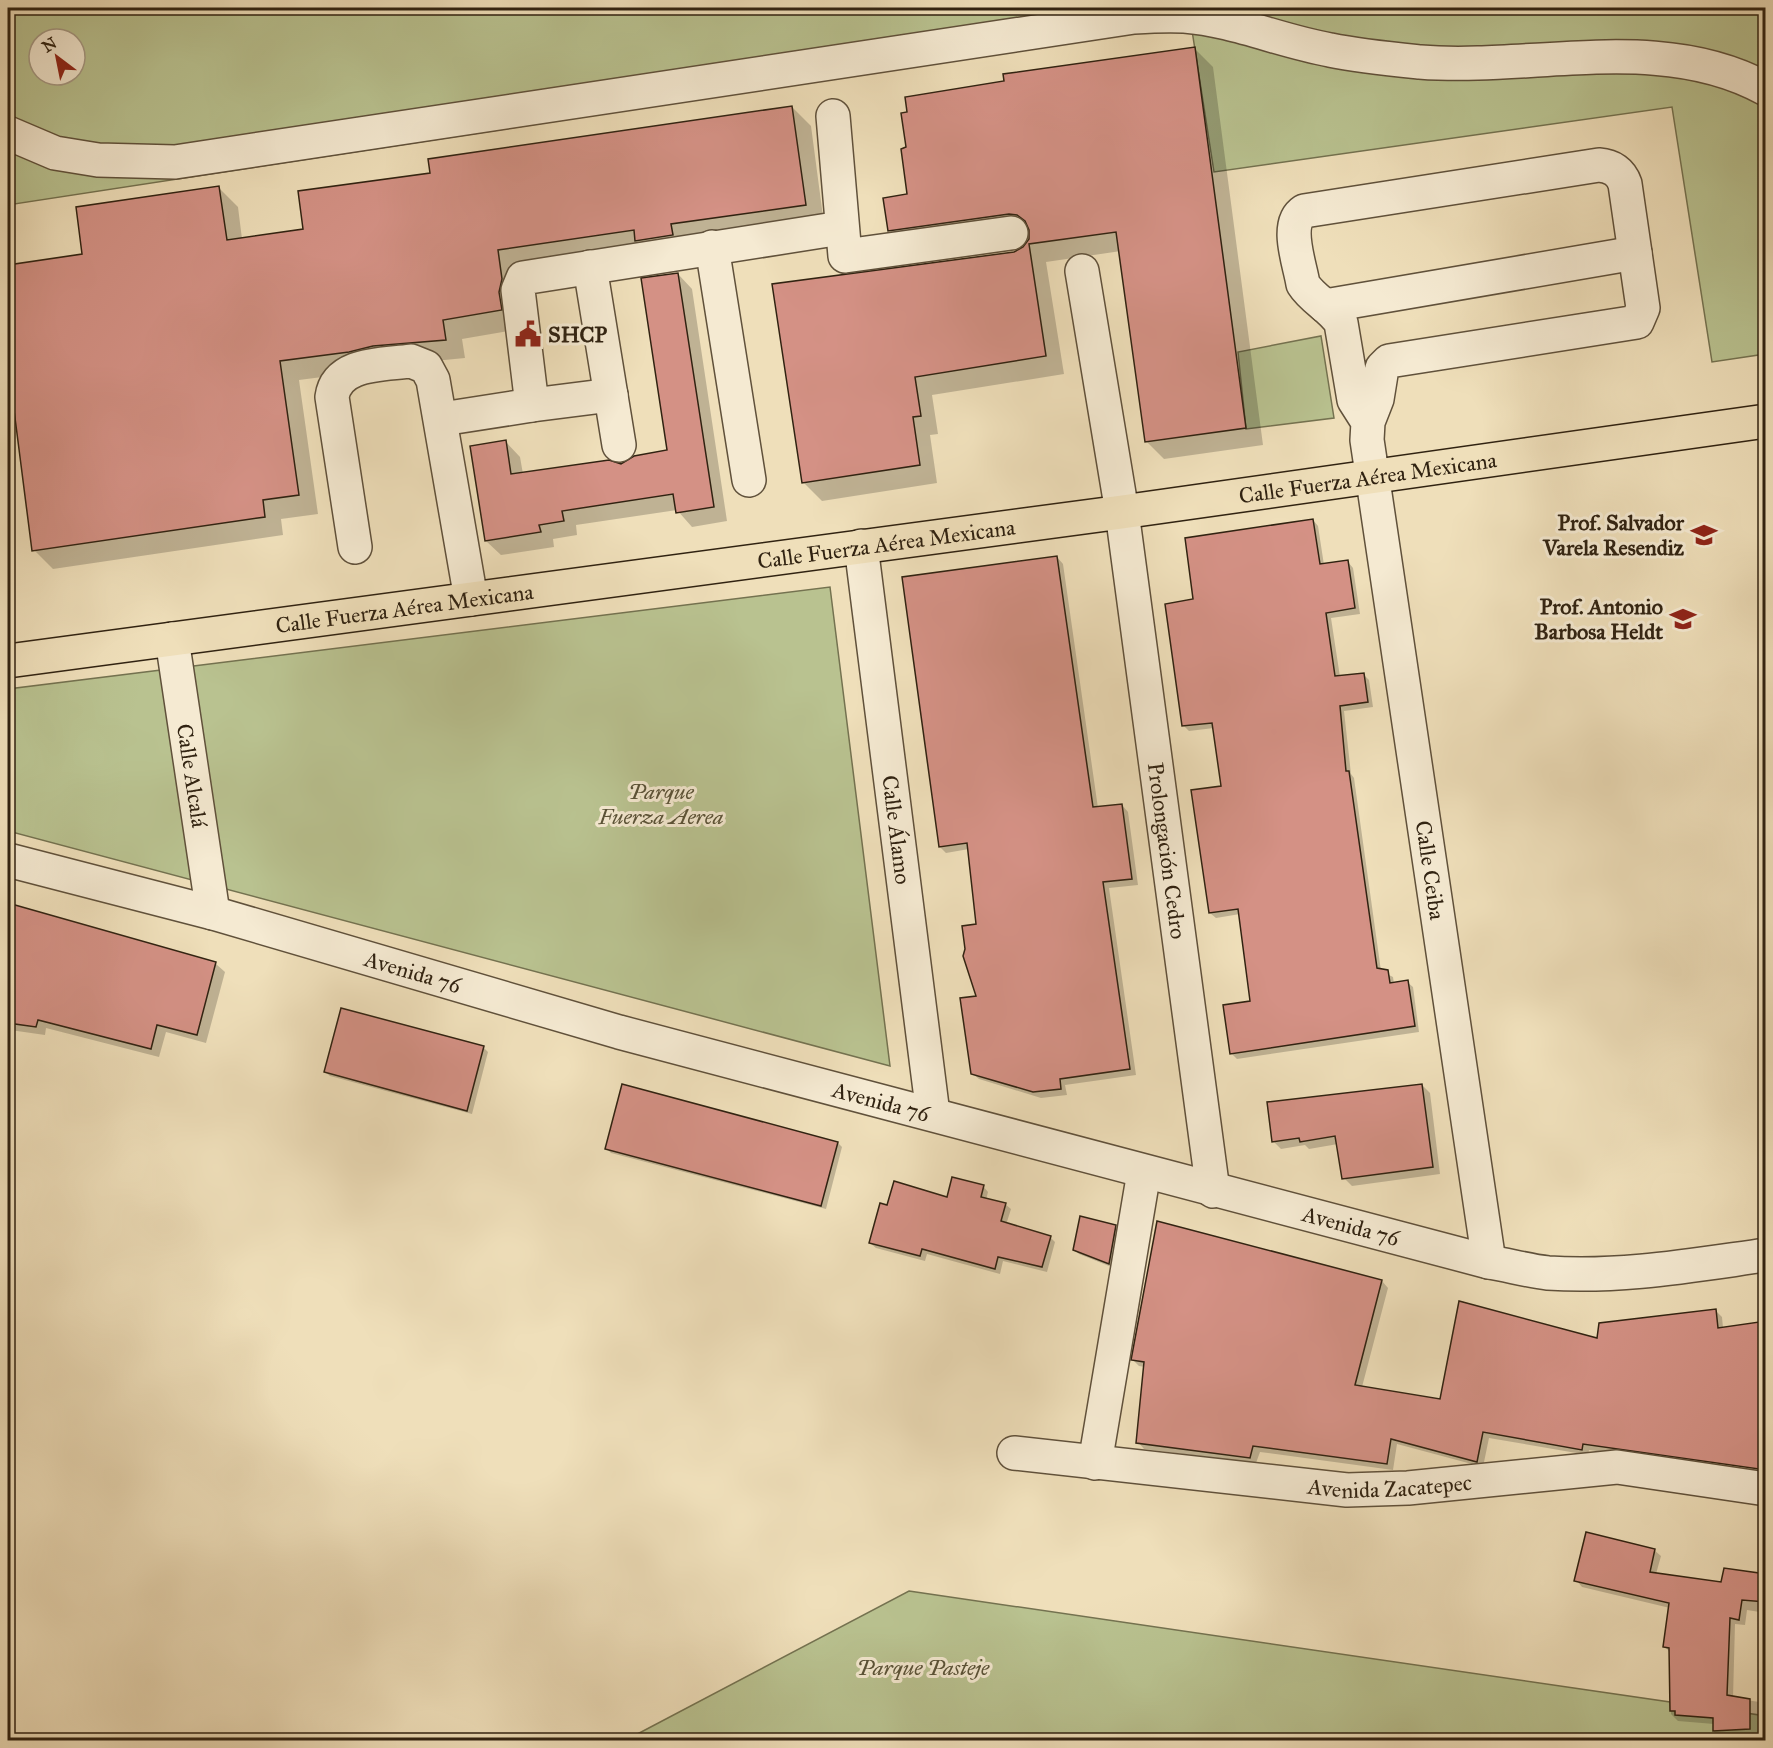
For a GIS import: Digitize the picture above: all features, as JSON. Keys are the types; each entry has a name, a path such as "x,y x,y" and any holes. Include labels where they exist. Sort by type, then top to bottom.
{"main road":[{"name":"Calle Fuerza Aérea Mexicana","path":"8,661 1373,478 1766,421"}],"street":[{"path":"8,133 56,153 98,160 175,162 1134,17 1195,18 1242,25 1329,50 1421,62 1488,63 1624,57 1681,62 1740,75 1766,89"},
{"path":"833,116 845,256 1011,233"},
{"path":"1607,165 1619,172 1625,184 1643,308 1637,322 1389,361 1382,368 1377,399 1368,422 1354,400 1341,322 1303,284 1293,227 1299,214 1304,211 1607,165"},
{"path":"532,405 518,290 523,278 530,275 842,228"},
{"path":"712,247 750,480"},
{"path":"1325,306 1635,253"},
{"path":"590,267 620,445"},
{"name":"Prolongación Cedro","path":"1082,271 1122,512 1213,1191"},
{"path":"355,547 332,397 338,381 350,370 411,361 419,362 426,367 433,380 442,419 471,599"},
{"path":"442,419 611,395"},
{"name":"Calle Ceiba","path":"1368,422 1367,440 1489,1262"},
{"name":"Calle Álamo","path":"861,546 933,1114"},
{"name":"Calle Alcalá","path":"172,639 213,913"},
{"name":"Avenida 76","path":"8,860 213,913 619,1032 933,1114 1213,1191 1489,1262 1546,1273 1594,1274 1647,1272 1766,1255"},
{"path":"1095,1464 1144,1172"},
{"name":"Avenida Zacatepec","path":"1014,1454 1347,1490 1408,1488 1617,1467 1766,1489"}],"green space":[{"path":"8,8 1765,8 1765,354 1712,362 1672,107 1214,172 1191,24 8,205"},
{"path":"1321,336 1334,418 1246,429 1238,352"},
{"name":"Parque Fuerza Aerea","path":"830,587 890,1066 8,831 8,689"},
{"name":"Parque Pasteje","path":"909,1591 1766,1716 1763,1740 626,1740"}],"building":[{"path":"1195,47 1246,428 1145,442 1116,232 1029,244 1046,356 915,377 921,416 913,417 920,465 802,483 772,284 1014,252 1023,247 1029,239 1029,230 1025,221 1017,215 1009,214 888,231 883,198 907,194 901,149 906,147 901,113 907,112 905,97 1004,81 1003,74"},
{"path":"792,106 806,205 671,224 673,235 635,241 634,230 498,250 502,279 499,292 502,310 443,320 446,340 373,346 349,352 280,361 299,495 263,500 265,517 32,551 8,363 8,265 82,254 76,207 219,186 227,240 303,229 298,191 430,173 428,159"},
{"path":"678,273 714,507 676,513 673,494 562,511 564,521 539,525 541,532 485,541 470,446 506,440 511,474 609,460 621,464 634,456 667,450 641,278"},
{"path":"1313,519 1320,564 1348,560 1355,608 1326,613 1335,676 1364,673 1368,702 1340,706 1346,771 1349,771 1377,968 1388,970 1390,983 1408,980 1415,1026 1230,1054 1223,1005 1250,1001 1238,909 1209,913 1191,790 1221,786 1212,723 1182,726 1165,604 1193,599 1185,538"},
{"path":"1057,556 1093,807 1122,804 1132,879 1103,882 1130,1069 1060,1079 1061,1089 1033,1092 971,1074 960,998 976,996 963,956 965,949 962,926 976,924 967,843 939,847 902,577"},
{"path":"8,903 216,962 197,1035 157,1025 151,1049 38,1020 36,1027 8,1023"},
{"path":"341,1008 484,1046 467,1111 324,1072"},
{"path":"622,1084 838,1142 821,1206 605,1149"},
{"path":"1422,1084 1433,1167 1342,1179 1335,1136 1300,1142 1299,1138 1272,1142 1267,1102"},
{"path":"952,1177 984,1185 981,1197 1006,1203 1001,1221 1051,1236 1042,1267 998,1257 995,1269 922,1249 920,1256 869,1243 880,1203 887,1205 894,1181 947,1197"},
{"path":"1080,1216 1116,1225 1109,1264 1073,1250"},
{"path":"1157,1221 1382,1280 1355,1385 1440,1399 1459,1301 1597,1338 1599,1323 1716,1309 1718,1328 1766,1321 1766,1470 1583,1444 1582,1450 1483,1432 1477,1462 1391,1439 1387,1464 1253,1446 1250,1458 1136,1443 1144,1362 1131,1360"},
{"path":"1586,1532 1655,1549 1650,1572 1721,1582 1724,1568 1766,1574 1766,1602 1742,1600 1739,1620 1730,1618 1727,1695 1750,1699 1750,1729 1713,1731 1713,1718 1675,1715 1675,1711 1670,1711 1669,1648 1663,1647 1669,1603 1574,1581"}],"place":[{"name":"SHCP","path":"528,334"},
{"name":"Prof. Salvador Varela Resendiz","path":"1704,535"},
{"name":"Prof. Antonio Barbosa Heldt","path":"1683,619"}]}
